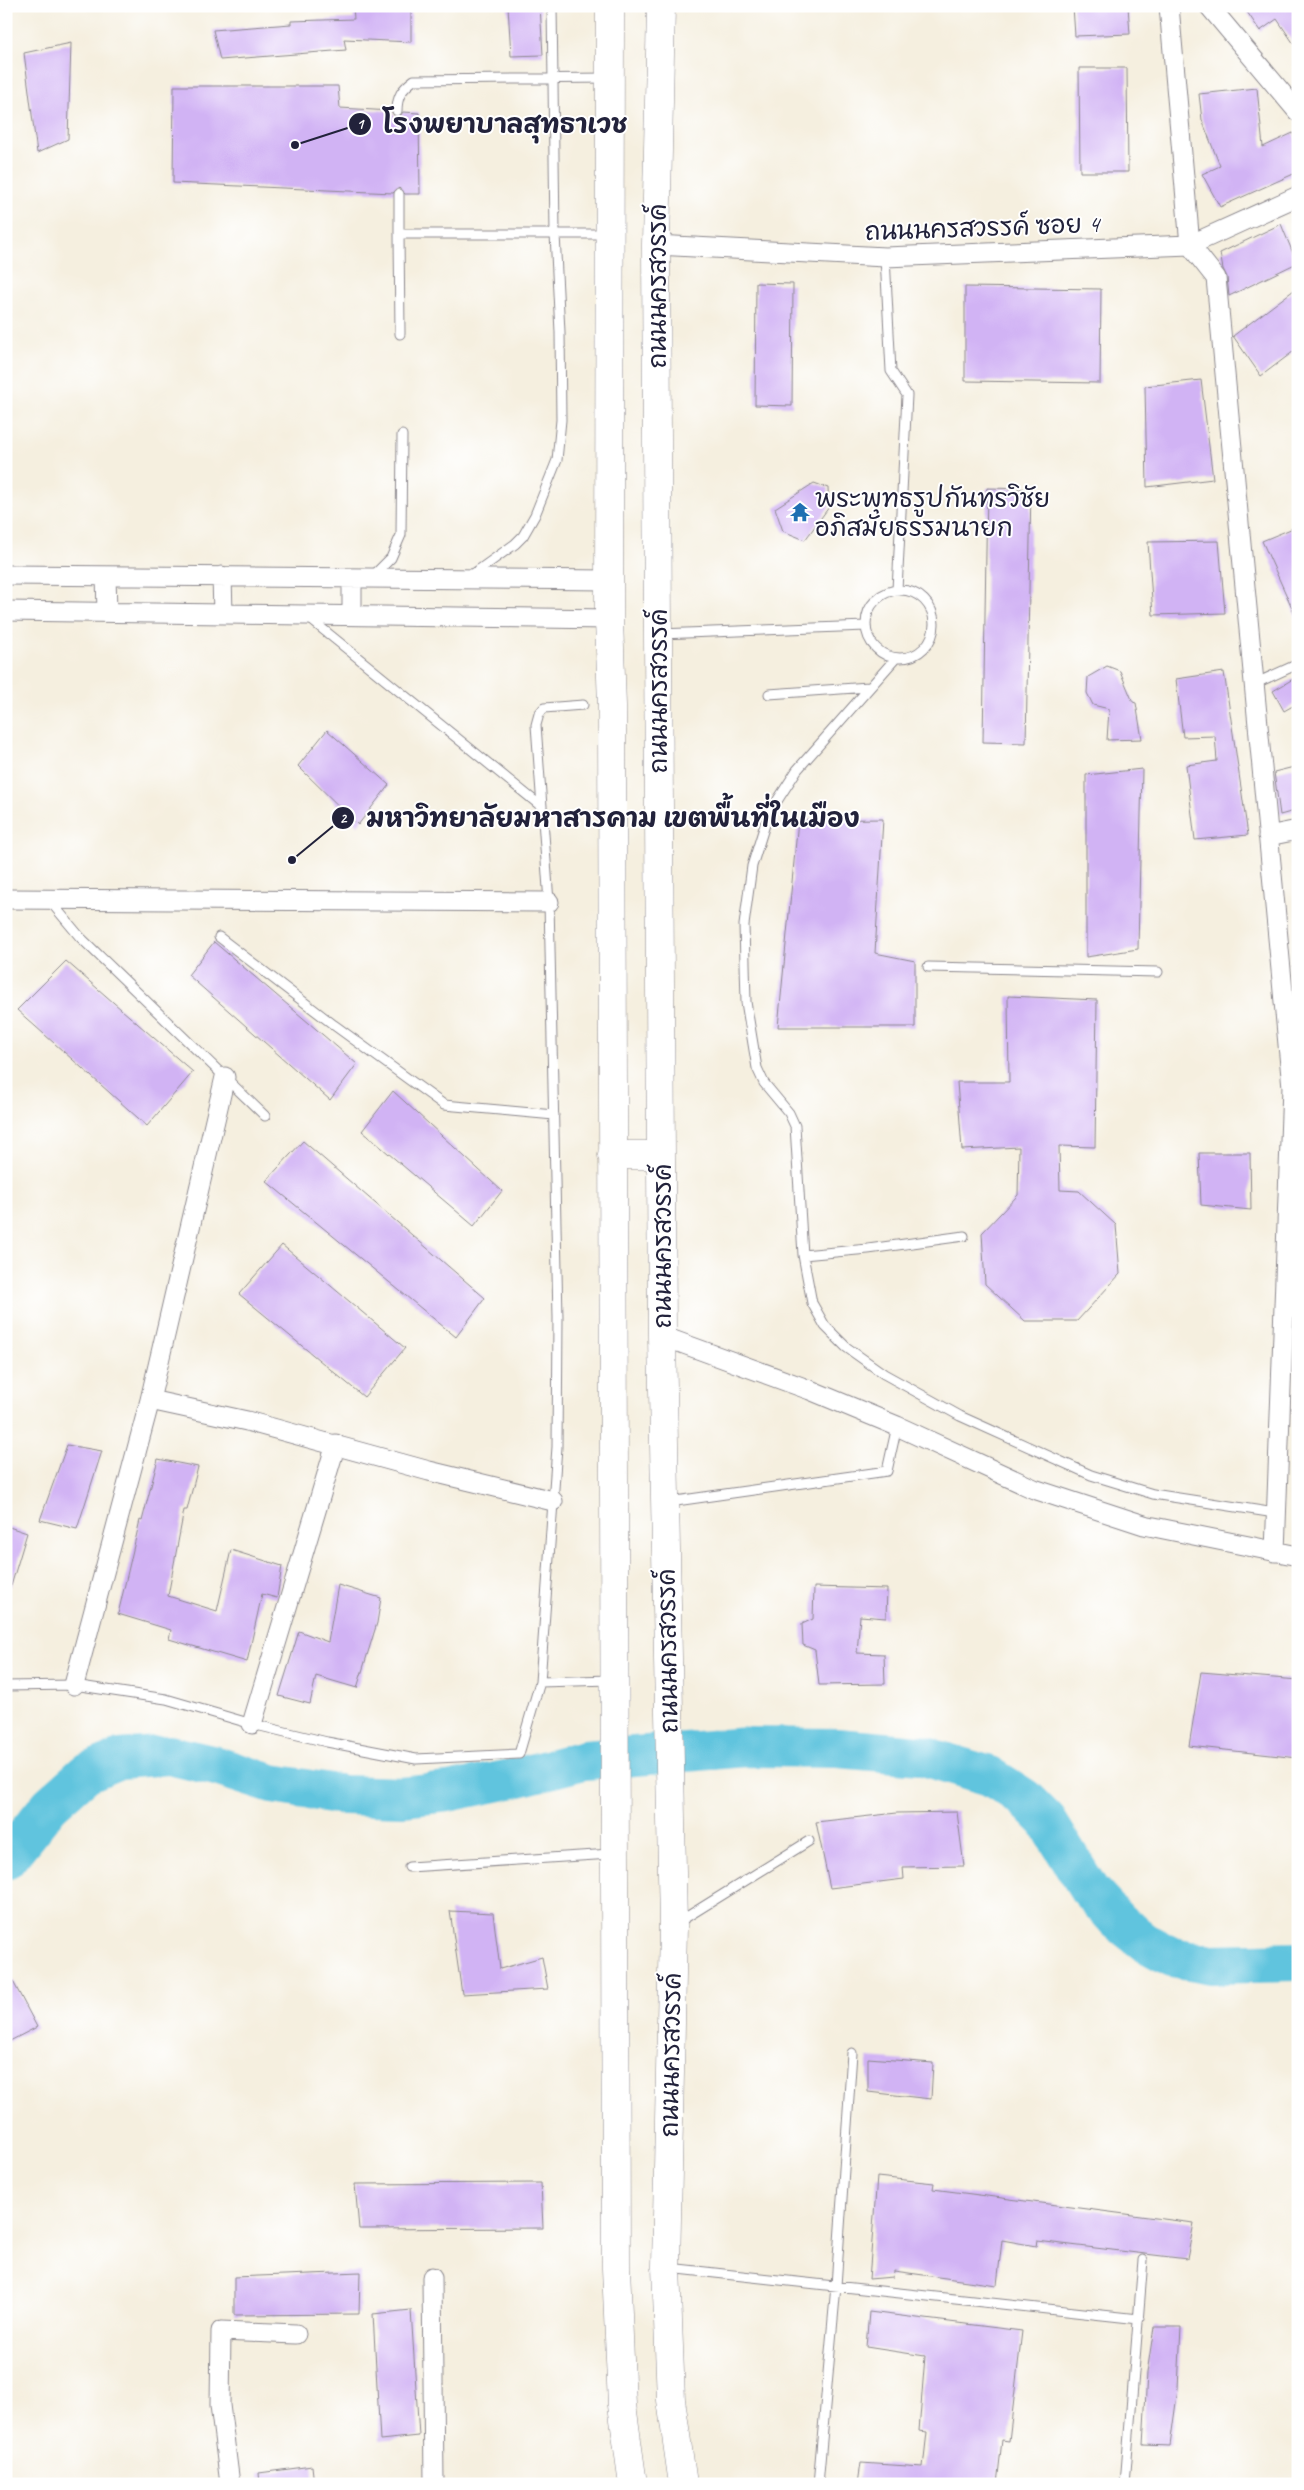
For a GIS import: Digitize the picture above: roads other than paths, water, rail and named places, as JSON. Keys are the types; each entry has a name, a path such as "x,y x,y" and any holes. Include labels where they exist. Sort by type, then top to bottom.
{"main road":[{"name":"ถนนนครสวรรค์","path":"610,6 609,619 612,706 614,1854 618,2336 622,2405 633,2484"},
{"name":"ถนนนครสวรรค์","path":"661,6 656,245 662,1336 669,1798 673,1926 666,2268 671,2400 683,2484"},
{"path":"612,1155 661,1155"}],"street":[{"path":"1169,6 1190,245 1216,278 1268,836 1295,1085 1275,1513 1275,1552"},
{"path":"1216,9 1298,112"},
{"name":"ถนนนครสวรรค์ ซอย 4","path":"656,245 885,256 1190,245 1298,196"},
{"path":"6,575 609,580"},
{"path":"106,576 107,612"},
{"path":"222,576 223,614"},
{"path":"352,616 361,578"},
{"path":"6,611 609,619"},
{"path":"1268,836 1298,830"},
{"path":"6,899 550,902"},
{"path":"74,1685 150,1400 225,1077"},
{"path":"662,1336 810,1390 897,1426 1034,1489 1144,1525 1298,1556"},
{"path":"150,1400 247,1421 553,1501"},
{"path":"252,1724 336,1444"},
{"path":"432,2278 434,2484"},
{"path":"230,2484 220,2405 221,2331 296,2334"}],"lane":[{"path":"466,578 515,544 522,536 534,515 557,460 561,420 560,332 555,234 552,6"},
{"path":"398,112 401,92 404,87 414,80 610,78"},
{"path":"399,194 400,334"},
{"path":"399,234 610,234"},
{"path":"885,256 891,371 907,395 897,590"},
{"path":"361,578 391,558 401,535 402,435"},
{"path":"897,590 909,590 920,596 928,604 933,614 935,625 927,646 918,654 907,658 895,658 884,655 875,648 868,638 866,626 870,606 887,592 897,590"},
{"path":"304,615 542,807"},
{"path":"658,635 866,626"},
{"path":"895,658 797,770 768,815 752,866 744,925 746,1002 757,1068 764,1082 789,1113 795,1126 803,1255 812,1303 825,1326 846,1348 884,1374 960,1416 1091,1475 1153,1494 1275,1513"},
{"path":"1254,684 1298,664"},
{"path":"769,694 870,687"},
{"path":"6,1686 74,1685 166,1699 252,1724 327,1742 416,1759 519,1754 540,1682 557,1448 558,1318 550,902 536,725 539,714 544,708 583,706"},
{"path":"48,899 80,937 265,1116"},
{"path":"219,937 334,1025 444,1105 554,1115"},
{"path":"928,967 1158,972"},
{"path":"803,1255 868,1249 964,1236"},
{"path":"666,1502 887,1471 897,1426"},
{"path":"540,1682 614,1690"},
{"path":"673,1926 809,1841"},
{"path":"409,1867 614,1854"},
{"path":"818,2484 836,2286 852,2053"},
{"path":"1125,2484 1143,2260"},
{"path":"666,2268 1138,2319"}],"waterway":[{"path":"6,1860 50,1805 86,1773 120,1759 169,1755 216,1766 272,1784 344,1795 402,1797 448,1792 515,1778 584,1760 748,1747 837,1748 920,1755 990,1776 1024,1798 1047,1821 1090,1891 1119,1922 1146,1943 1172,1957 1212,1964 1298,1962"}],"place":[{"name":"โรงพยาบาลสุทธาเวช","path":"295,145"},
{"name":"พระพุทธรูปกันทรวิชัย อภิสมัยธรรมนายก","path":"800,512"},
{"name":"มหาวิทยาลัยมหาสารคาม เขตพื้นที่ในเมือง","path":"292,860"}]}
